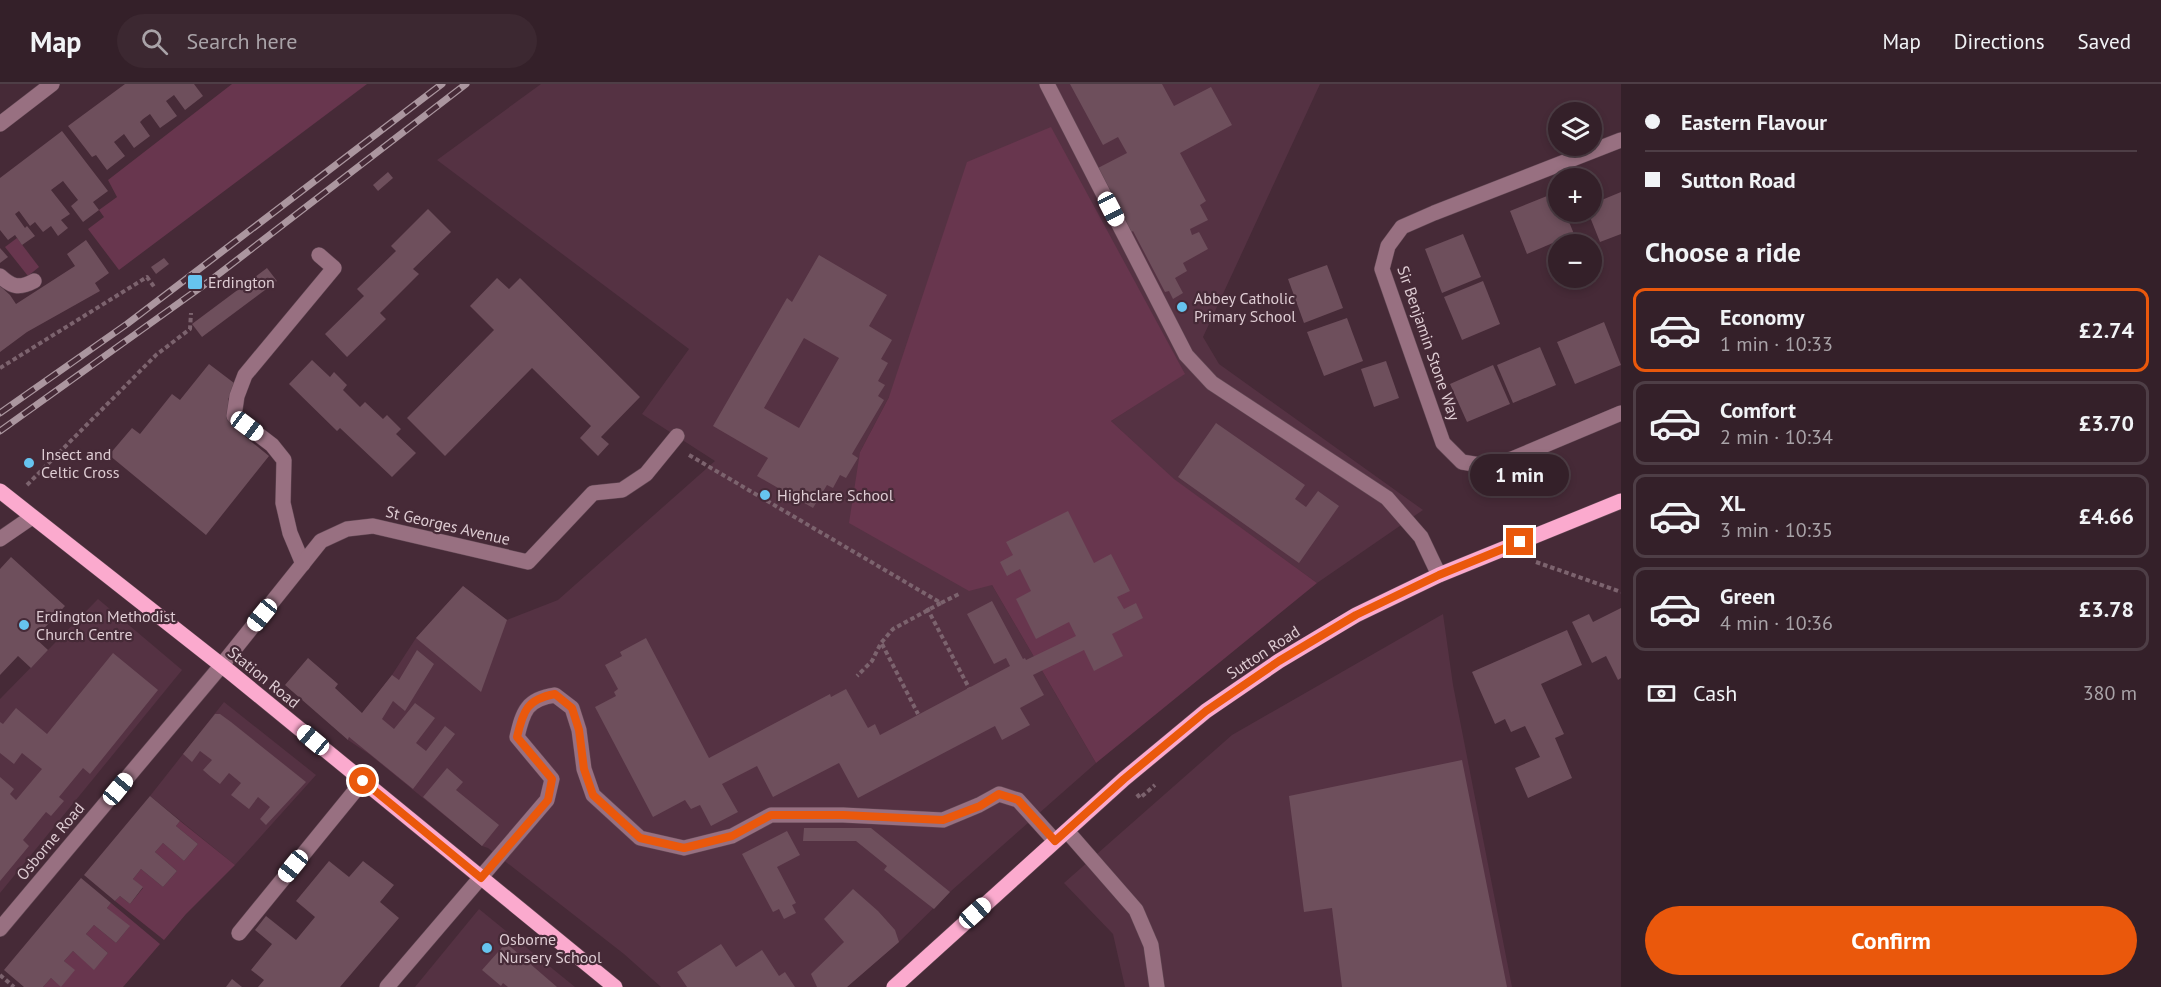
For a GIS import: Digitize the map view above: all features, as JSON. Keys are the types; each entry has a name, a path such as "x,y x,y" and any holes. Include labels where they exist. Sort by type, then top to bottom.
{"main road":[{"name":"Station Road","path":"0,491 221,666 615,987"},
{"name":"Sutton Road","path":"894,987 1124,779 1215,705 1279,661 1356,615 1439,575 1621,501"}],"street":[{"path":"0,124 52,84"},
{"path":"1047,84 1186,355 1212,383 1387,498 1421,537 1439,575"},
{"name":"Sir Benjamin Stone Way","path":"1621,140 1402,227 1388,246 1382,269 1443,443 1462,462 1486,466 1512,459 1621,413"},
{"path":"303,564 290,533 283,503 284,460 272,446 234,416 237,396 245,375 334,268 319,255"},
{"path":"0,276 13,285 24,286 34,281"},
{"name":"St Georges Avenue","path":"221,666 321,541 347,529 373,526 528,562 593,493 622,490 646,474 674,440"},
{"path":"0,539 32,517"},
{"name":"Osborne Road","path":"0,929 221,666"},
{"path":"387,987 548,800 552,779 517,737 522,714 538,697 555,694 572,708 579,730 584,769 593,795 640,838 684,848 732,836 771,815 843,815 943,820 980,806 999,794 1018,800 1061,836 1136,910 1151,945 1157,987"},
{"path":"239,933 363,781"}],"path":[{"path":"0,368 147,277 155,288"},
{"path":"12,501 156,355 190,329 191,313"},
{"path":"674,440 941,603"},
{"path":"1525,566 1546,557"},
{"path":"1536,562 1621,592"},
{"path":"857,676 872,661 881,643 893,629 927,608 961,592"},
{"path":"927,608 969,688"},
{"path":"881,643 918,714"},
{"path":"1140,798 1157,783"},
{"path":"0,975 14,987"}],"shaded area":[{"path":"232,84 367,84 119,270 88,229 104,217 99,210 117,197 108,180"},
{"name":"Highclare School","path":"541,84 1320,84 1203,337 1219,364 1423,510 1317,583 1173,479 1111,421 1184,374 889,397 860,452 992,585 1096,763 951,891 899,942 847,987 661,987 624,954 488,848 482,846 369,754 348,740 362,713 392,675 416,638 463,586 507,620 558,600 715,461 642,414 689,349 437,160"},
{"path":"1051,127 1185,374 1111,421 1174,479 1317,583 1096,763 992,585 969,591 849,523 860,452 889,397 967,162"},
{"path":"17,238 39,267 28,276 5,247"},
{"path":"98,599 182,670 0,893 0,699"},
{"path":"1443,614 1453,685 1512,987 1125,987 1113,934 1064,883 1232,735"},
{"path":"224,702 316,775 235,865 150,796"},
{"path":"180,821 235,865 186,914 164,940 115,901 120,896 130,904 143,888 133,879 141,869 163,887 177,871 155,852 163,843 184,861 198,844 176,826"},
{"path":"111,903 160,944 123,987 43,987 51,978 61,986 74,970 64,961 73,951 94,969 108,953 86,934 94,925 116,943 129,927 107,908"},
{"name":"Osborne Nursery School","path":"479,909 575,987 415,987"}],"building":[{"path":"125,84 194,84 203,96 185,110 174,95 166,101 177,116 160,128 150,114 143,119 140,122 150,136 134,148 124,134 114,142 125,156 107,170 96,155 92,157 68,126"},
{"path":"1070,84 1162,84 1174,106 1211,87 1232,125 1180,153 1206,201 1200,205 1208,220 1190,229 1192,235 1199,232 1208,249 1183,263 1187,271 1175,278 1183,293 1173,299 1169,291 1165,292 1133,231 1130,233 1096,169 1127,153 1118,137 1103,145"},
{"path":"62,131 108,191 93,202 99,210 83,222 71,206 78,200 63,181 51,190 70,214 61,220 68,228 58,236 51,226 43,232 35,222 30,226 19,211 15,214 25,228 27,226 35,236 22,245 15,235 8,240 0,230 0,178"},
{"path":"388,172 393,178 378,191 373,185"},
{"path":"1621,192 1621,234 1602,241 1602,234 1597,234 1592,222 1602,222 1602,200"},
{"path":"1548,196 1548,222 1569,222 1574,234 1548,234 1548,245 1527,254 1510,211"},
{"path":"428,209 451,232 413,269 419,274 380,313 386,319 347,357 325,334 364,296 357,289 396,251 391,246"},
{"path":"1463,234 1481,277 1442,293 1425,249"},
{"path":"86,240 109,273 95,283 100,291 27,332 0,352 0,286 16,304 75,266 67,254"},
{"path":"0,248 8,257 0,263"},
{"path":"819,255 887,295 869,326 892,340 881,359 888,363 878,381 885,385 878,396 884,400 852,454 858,458 846,478 840,475 833,488 827,485 813,508 757,476 768,458 713,426 787,298 792,302","holes":["804,338 839,358 799,428 764,408"]},
{"path":"164,258 169,264 156,274 151,267"},
{"path":"1327,265 1343,308 1304,323 1288,279"},
{"path":"267,268 277,281 202,337 192,324"},
{"path":"497,278 509,289 520,278 640,397 601,437 609,444 598,456 580,438 591,426 532,368 445,456 407,418 494,330 470,306"},
{"path":"1483,281 1500,324 1462,340 1444,297"},
{"path":"1347,318 1363,361 1324,376 1307,332"},
{"path":"1604,322 1621,365 1575,384 1557,342"},
{"path":"1540,347 1556,385 1513,403 1497,365"},
{"path":"312,360 330,377 334,372 347,385 343,390 360,407 365,402 383,419 387,415 401,429 396,434 416,453 392,477 340,428 337,431 289,384"},
{"path":"1386,361 1399,398 1374,407 1361,369"},
{"path":"209,364 238,386 228,399 231,425 269,456 206,535 109,455 132,428 140,434 172,394 180,400"},
{"path":"1493,365 1510,404 1467,422 1450,384"},
{"path":"1216,423 1305,485 1295,499 1306,507 1318,491 1339,506 1299,563 1178,477"},
{"path":"1068,511 1094,563 1111,554 1130,591 1117,597 1124,609 1136,603 1143,618 1112,634 1123,656 1094,671 1084,650 1033,675 1044,695 1020,708 1030,725 1002,740 995,726 858,798 839,763 773,797 757,766 722,784 738,812 711,826 700,805 691,809 685,800 653,817 595,707 616,696 614,692 618,689 605,665 622,656 620,652 646,638 709,758 830,694 831,697 846,689 868,728 875,724 880,735 1010,666 1006,658 994,664 967,614 992,601 1023,659 1026,660 1076,636 1069,622 1036,639 1016,599 1031,591 1020,569 1007,576 1000,562 1013,555 1006,542"},
{"name":"Erdington Methodist Church Centre","path":"11,557 65,606 35,638 48,650 31,668 18,656 0,675 0,569"},
{"path":"463,586 507,620 481,692 416,638"},
{"path":"1621,608 1621,678 1618,680 1606,656 1592,663 1572,622 1589,614 1593,622"},
{"path":"1567,630 1582,665 1541,684 1564,734 1555,738 1572,778 1528,798 1515,768 1540,757 1525,726 1511,732 1505,719 1495,724 1472,672"},
{"path":"417,650 434,664 405,711 393,701 382,719 394,729 415,703 435,718 416,743 426,751 445,726 455,734 413,789 349,737 348,740 285,685 308,658 338,684 335,688 362,713 392,675 399,680"},
{"path":"113,653 158,690 90,774 83,768 59,797 64,801 51,816 46,812 23,840 29,846 0,881 0,777 14,789 10,794 16,800 42,769 22,753 14,764 0,753 0,722 3,724 16,708 47,734"},
{"path":"215,714 220,714 231,722 306,782 266,825 260,819 270,807 258,797 249,809 231,795 241,783 229,773 220,784 203,770 212,760 200,751 192,762 183,754"},
{"path":"1462,760 1507,987 1342,987 1332,908 1304,912 1289,796"},
{"path":"447,768 463,782 456,790 499,825 482,846 423,797"},
{"path":"150,796 180,821 176,826 198,844 184,861 163,843 155,852 177,871 163,887 141,869 133,879 143,887 130,904 120,896 115,901 84,875"},
{"path":"804,828 871,828 950,892 934,909 884,870 887,866 856,841 803,841"},
{"path":"787,831 800,855 777,867 796,903 792,905 796,913 784,919 779,909 773,912 742,854"},
{"path":"329,861 349,877 363,861 394,885 380,902 399,918 340,987 258,987 264,980 251,970 272,944 255,930 266,916 296,940 315,917 296,901"},
{"path":"81,878 111,903 107,908 130,926 116,943 94,925 86,934 108,953 94,970 73,951 64,961 75,970 61,987 51,978 43,987 24,987 4,970"},
{"path":"853,889 895,930 899,942 847,987 817,987 811,974 844,942 824,919"},
{"path":"506,943 557,987 508,987 503,983 501,986 482,970"},
{"path":"721,944 736,967 762,950 779,976 785,972 795,987 687,987 677,972"},
{"path":"232,979 242,987 226,987"}],"railway":[{"path":"0,413 127,324 442,84"},
{"path":"0,431 211,280 466,84"}],"place":[{"name":"Erdington","path":"195,282"},
{"name":"Abbey Catholic Primary School","path":"1182,307"},
{"name":"Insect and Celtic Cross","path":"29,463"},
{"name":"Highclare School","path":"765,495"},
{"name":"Erdington Methodist Church Centre","path":"24,625"},
{"name":"Osborne Nursery School","path":"487,948"}],"route":[{"path":"363,781 481,878 548,800 552,779 517,737 522,714 538,697 555,694 572,708 579,730 584,769 593,795 640,838 684,848 732,836 771,815 843,815 943,820 980,806 999,794 1018,800 1055,841 1124,779 1206,711 1279,661 1356,615 1439,575 1520,542"}]}
